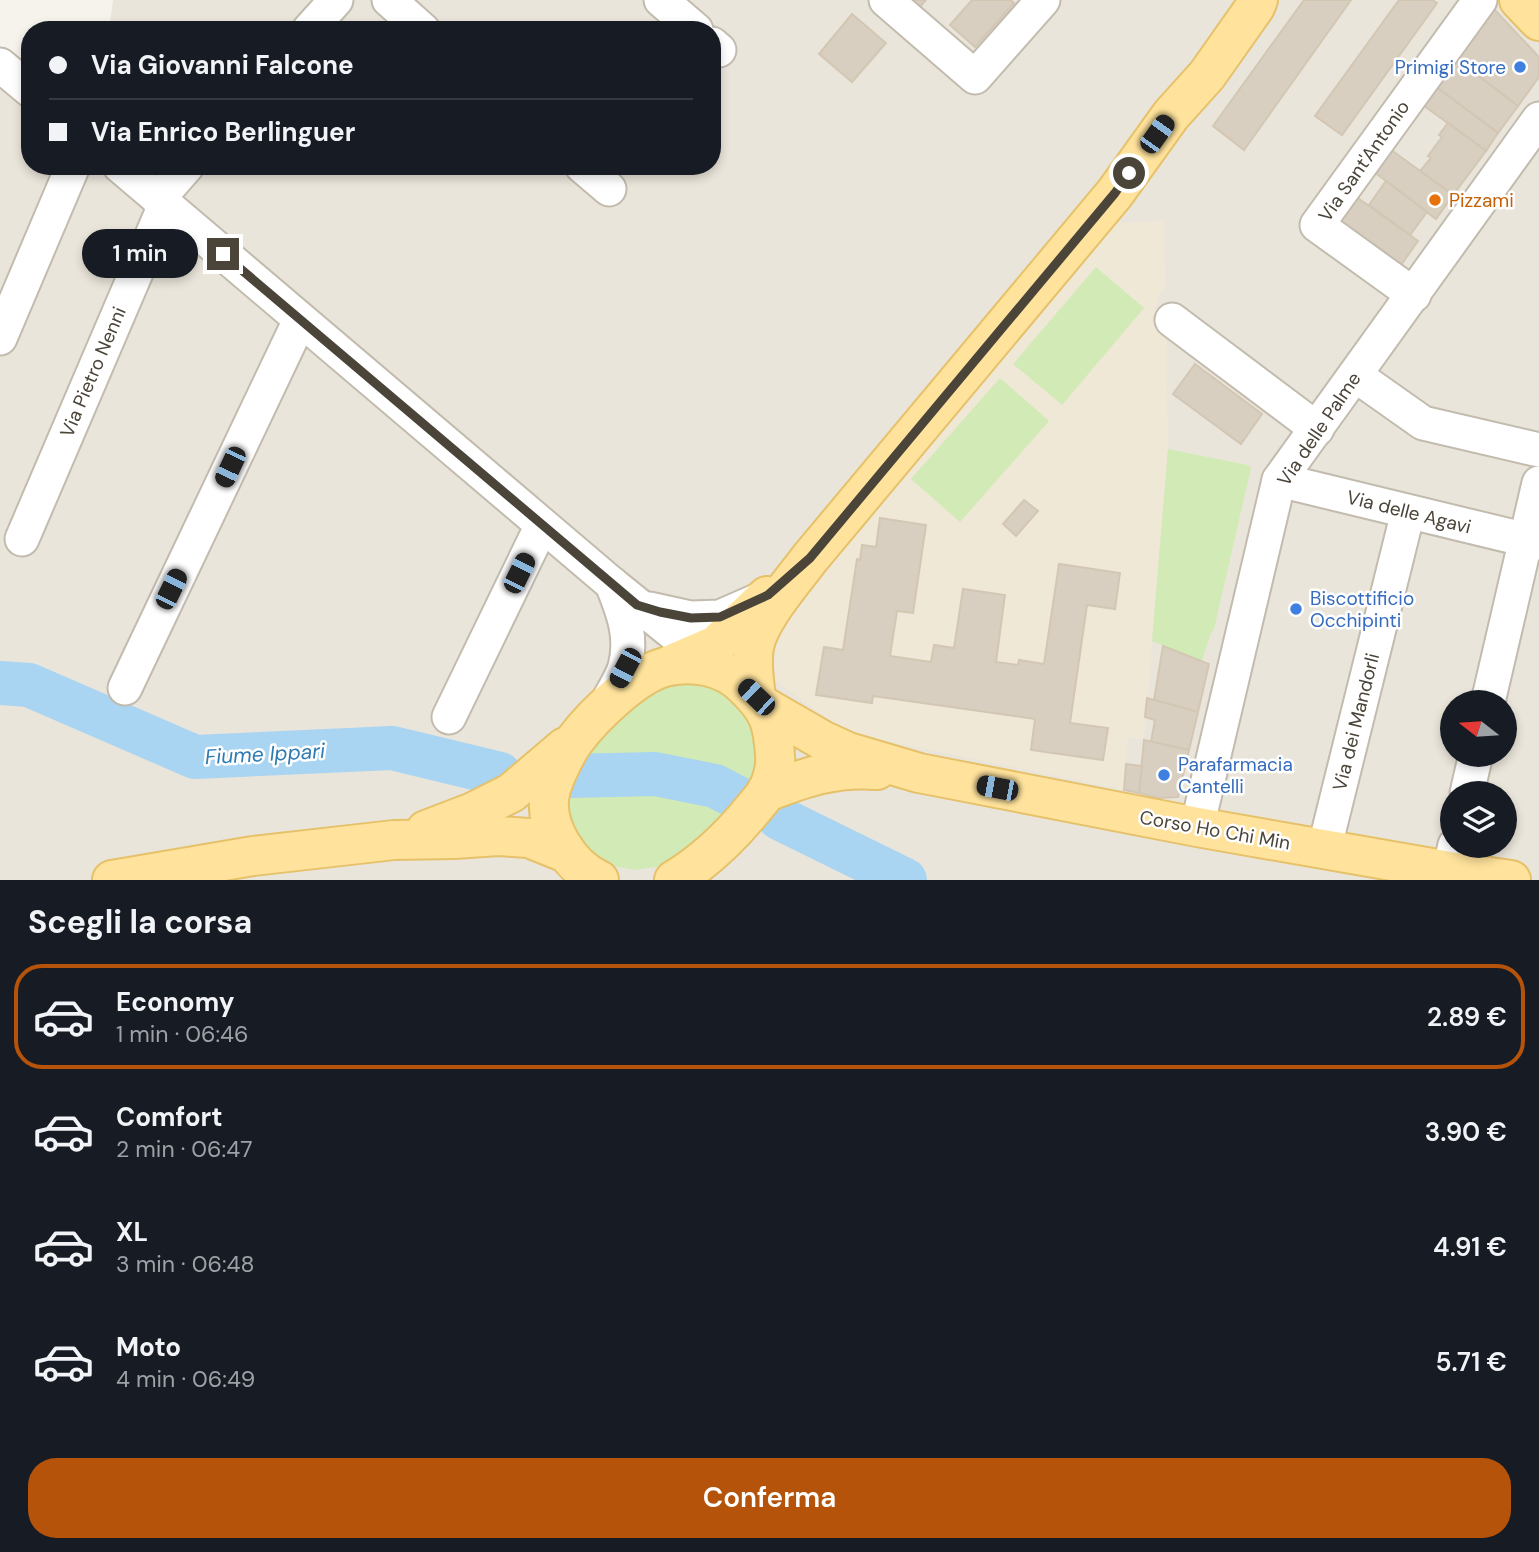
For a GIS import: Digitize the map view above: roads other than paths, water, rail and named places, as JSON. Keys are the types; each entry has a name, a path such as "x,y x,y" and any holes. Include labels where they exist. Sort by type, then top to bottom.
{"main road":[{"path":"1171,115 1234,0"},
{"path":"674,880 687,873 737,829 767,792 776,762 774,732 759,702 752,669 754,645 764,622 810,558 1115,193 1171,115 1207,75 1258,0"},
{"path":"1519,0 1539,21"},
{"path":"112,880 255,868 394,840 440,825 511,793 636,681 650,673 694,663 727,636 810,558"},
{"path":"694,663 736,678 759,702 822,740 848,752 919,773"},
{"path":"581,869 558,838 551,816 550,794 564,758 594,719"},
{"path":"767,792 804,777 834,771 865,769 919,773"},
{"name":"Corso Ho Chi Min","path":"919,773 1324,850 1440,857"},
{"path":"394,840 498,836 529,838 581,869"},
{"name":"Corso Ho Chi Min","path":"1452,858 1511,880"}],"street":[{"path":"317,21 336,0"},
{"path":"388,0 412,21"},
{"path":"662,0 686,21"},
{"path":"886,0 975,77 1043,0"},
{"name":"Via Sant'Antonio","path":"1414,295 1317,225 1480,0"},
{"name":"Via delle Palme","path":"1197,827 1279,480 1539,119"},
{"path":"0,338 69,175"},
{"path":"130,175 625,595 694,663"},
{"name":"Via Pietro Nenni","path":"22,539 161,202 180,175"},
{"path":"593,175 609,189"},
{"path":"125,688 300,320"},
{"path":"1172,320 1317,429"},
{"path":"1355,375 1423,423 1539,450"},
{"name":"Via delle Agavi","path":"1279,480 1532,542"},
{"path":"1491,690 1532,542 1539,482"},
{"name":"Via dei Mandorli","path":"1324,850 1408,512"},
{"path":"449,717 542,525"},
{"path":"625,595 660,612 691,618 720,617 768,595"},
{"path":"594,719 625,668 628,647 625,595"}],"waterway":[{"name":"Fiume Ippari","path":"0,683 29,685 195,757 392,748 500,774"},
{"name":"Fiume Ippari","path":"569,776 655,774 715,786 740,799"},
{"name":"Fiume Ippari","path":"779,818 905,880"}],"place":[{"name":"Primigi Store","path":"1520,67"},
{"name":"Pizzami","path":"1435,200"},
{"name":"Biscottificio Occhipinti","path":"1296,609"},
{"name":"Parafarmacia Cantelli","path":"1164,775"}]}
